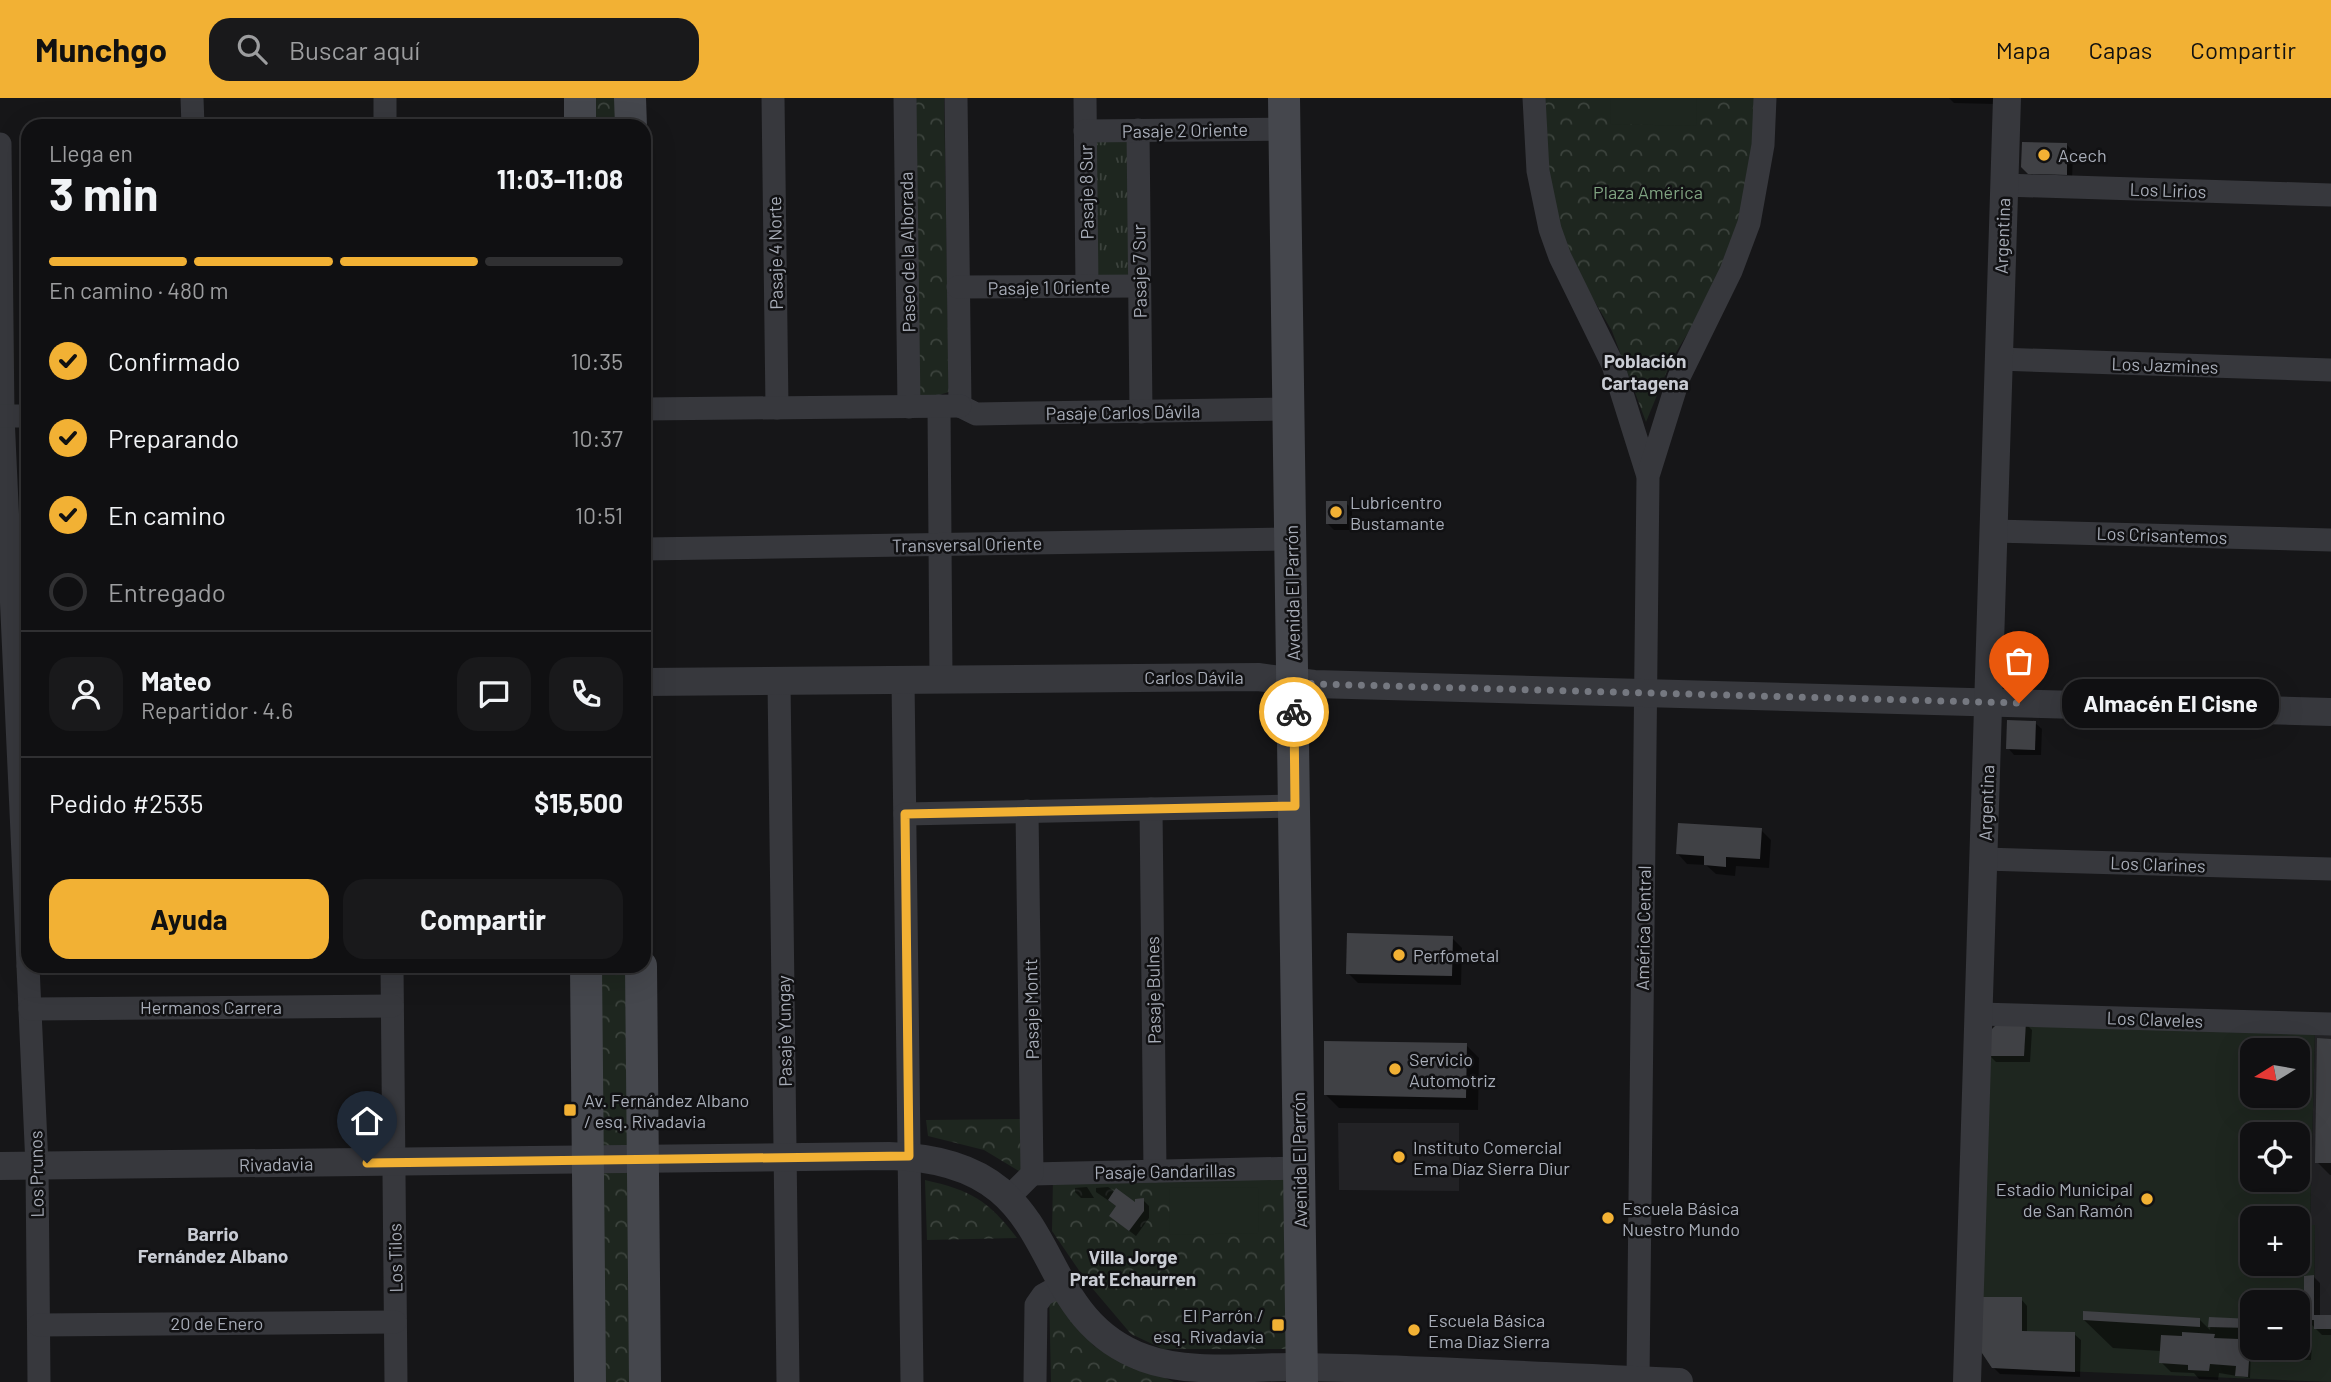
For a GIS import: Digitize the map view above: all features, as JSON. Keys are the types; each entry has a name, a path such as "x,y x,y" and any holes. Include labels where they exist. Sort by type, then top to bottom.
{"main road":[{"path":"580,98 580,119"},
{"path":"630,98 631,119"},
{"name":"Avenida El Parrón","path":"1284,113 1301,1374"},
{"path":"586,973 590,1382"},
{"path":"641,973 645,1382"}],"street":[{"path":"192,98 193,119"},
{"path":"385,98 385,119"},
{"name":"Pasaje 4 Norte","path":"774,98 777,408"},
{"name":"Paseo de la Alborada","path":"905,98 909,407"},
{"path":"941,679 940,545 958,288 956,98"},
{"name":"Pasaje 8 Sur","path":"1085,98 1087,286"},
{"path":"1534,98 1538,171 1550,229 1560,257 1613,365 1639,440 1647,477"},
{"path":"1647,477 1671,395 1731,271 1749,223 1763,145 1765,98"},
{"name":"Argentina","path":"1967,1382 2007,98"},
{"name":"Pasaje 2 Oriente","path":"1085,131 1138,130 1284,113"},
{"name":"Pasaje 7 Sur","path":"1138,130 1141,412"},
{"name":"Los Prunos","path":"0,144 2,416 19,575 21,672"},
{"name":"Los Lirios","path":"2004,185 2331,195"},
{"name":"Pasaje 1 Oriente","path":"958,288 1139,286"},
{"name":"Los Jazmines","path":"1998,359 2331,370"},
{"path":"651,409 949,406"},
{"name":"Pasaje Carlos Dávila","path":"949,406 976,414 1289,409"},
{"path":"2,416 21,416"},
{"name":"América Central","path":"1637,1380 1647,477"},
{"name":"Los Crisantemos","path":"1994,531 2331,540"},
{"name":"Transversal Oriente","path":"651,549 1291,539"},
{"name":"Carlos Dávila","path":"651,682 1258,677 1314,684 2331,712"},
{"path":"903,680 912,1382"},
{"name":"Pasaje Yungay","path":"779,681 788,1382"},
{"path":"905,814 1295,806"},
{"name":"Pasaje Bulnes","path":"1151,809 1155,1171"},
{"name":"Pasaje Montt","path":"1027,811 1032,1174"},
{"name":"Los Clarines","path":"1984,859 2331,869"},
{"name":"Los Prunos","path":"28,973 37,1166 39,1382"},
{"name":"Los Tilos","path":"392,973 396,1382"},
{"name":"Hermanos Carrera","path":"30,1009 392,1006"},
{"name":"Los Claveles","path":"1979,1014 2331,1024"},
{"name":"Rivadavia","path":"0,1166 786,1157 930,1158 961,1167 984,1178 1009,1197 1033,1226 1063,1284 1088,1320 1102,1334 1144,1358 1175,1366 1301,1374 1679,1382"},
{"name":"Pasaje Gandarillas","path":"1032,1174 1299,1168"},
{"path":"1009,1197 1032,1174"},
{"path":"1035,1382 1036,1305 1043,1295 1063,1284"},
{"name":"20 de Enero","path":"39,1325 396,1322"}],"shaded area":[{"path":"2315,1031 2331,1031 2331,1315 2314,1315 2315,1226 2310,1225"},
{"name":"Instituto Comercial Ema Díaz Sierra Diur","path":"1338,1123 1459,1123 1459,1191 1339,1190"}],"green space":[{"path":"588,98 619,98 619,119 588,119"},
{"path":"914,98 944,98 949,392 919,401"},
{"name":"Plaza América","path":"1543,98 1757,98 1757,154 1731,249 1705,305 1672,359 1646,422 1612,331 1566,253 1547,175"},
{"path":"1611,98 1697,98 1696,126 1610,124"},
{"path":"1131,139 1133,277 1092,278 1090,140"},
{"path":"594,973 628,973 632,1382 598,1382"},
{"name":"Estadio Municipal de San Ramón","path":"2000,1021 2315,1031 2310,1225 2315,1225 2314,1315 2331,1315 2331,1382 1992,1368 1978,1347 1989,1032"},
{"path":"1027,1119 1027,1176 984,1150 928,1136 926,1120"},
{"path":"1288,1174 1286,1349 1163,1349 1131,1334 1087,1282 1052,1231 1053,1179"},
{"path":"925,1180 977,1198 997,1214 1017,1238 927,1240"},
{"path":"1258,1187 1259,1233 1170,1235 1169,1188"},
{"path":"1049,1289 1094,1346 1174,1382 1051,1382"}],"building":[{"name":"Acech","path":"2022,142 2067,143 2067,175 2028,174 2021,167"},
{"name":"Lubricentro Bustamante","path":"1326,501 1347,501 1347,524 1326,524"},
{"path":"2007,720 2036,721 2035,750 2006,749"},
{"path":"1678,823 1762,828 1760,859 1726,857 1726,867 1704,865 1704,856 1676,854"},
{"name":"Perfometal","path":"1347,933 1453,936 1452,976 1346,974"},
{"path":"2000,1021 2026,1022 2024,1056 1988,1056 1989,1032"},
{"path":"2317,1038 2331,1039 2331,1163 2315,1163"},
{"name":"Servicio Automotriz","path":"1324,1041 1467,1043 1466,1098 1324,1095"},
{"path":"1116,1188 1135,1202 1135,1199 1144,1198 1144,1211 1129,1231 1109,1216 1116,1206 1108,1200"},
{"path":"2314,1275 2314,1315 2331,1315 2331,1329 2314,1329 2314,1320 2310,1320 2310,1290 2304,1290 2304,1276"},
{"path":"1980,1297 2022,1297 2022,1331 2075,1332 2075,1372 1992,1368 1978,1347"},
{"path":"2083,1311 2200,1318 2200,1327 2083,1320"},
{"path":"2209,1317 2240,1318 2240,1328 2208,1327"},
{"path":"2182,1332 2239,1339 2240,1360 2249,1360 2248,1377 2235,1376 2236,1366 2210,1364 2209,1371 2188,1370 2188,1365 2159,1363 2161,1335 2182,1336"}],"way so far":[{"path":"1294,712 1293,680 1314,684 2019,703"}],"place":[{"name":"Acech","path":"2044,155"},
{"name":"Lubricentro Bustamante","path":"1336,512"},
{"name":"Almacén El Cisne","path":"2019,703"},
{"name":"Perfometal","path":"1399,955"},
{"name":"Servicio Automotriz","path":"1395,1069"},
{"name":"Av. Fernández Albano / esq. Rivadavia","path":"570,1110"},
{"name":"Instituto Comercial Ema Díaz Sierra Diur","path":"1399,1157"},
{"name":"Estadio Municipal de San Ramón","path":"2147,1199"},
{"name":"Escuela Básica Nuestro Mundo","path":"1608,1218"},
{"name":"El Parrón / esq. Rivadavia","path":"1278,1325"},
{"name":"Escuela Básica Ema Diaz Sierra","path":"1414,1330"}],"district":[{"name":"Población Cartagena","path":"1645,371"},
{"name":"Barrio Fernández Albano","path":"213,1244"},
{"name":"Villa Jorge Prat Echaurren","path":"1133,1267"}],"route":[{"path":"367,1163 909,1156 905,814 1295,806 1294,712"}]}
